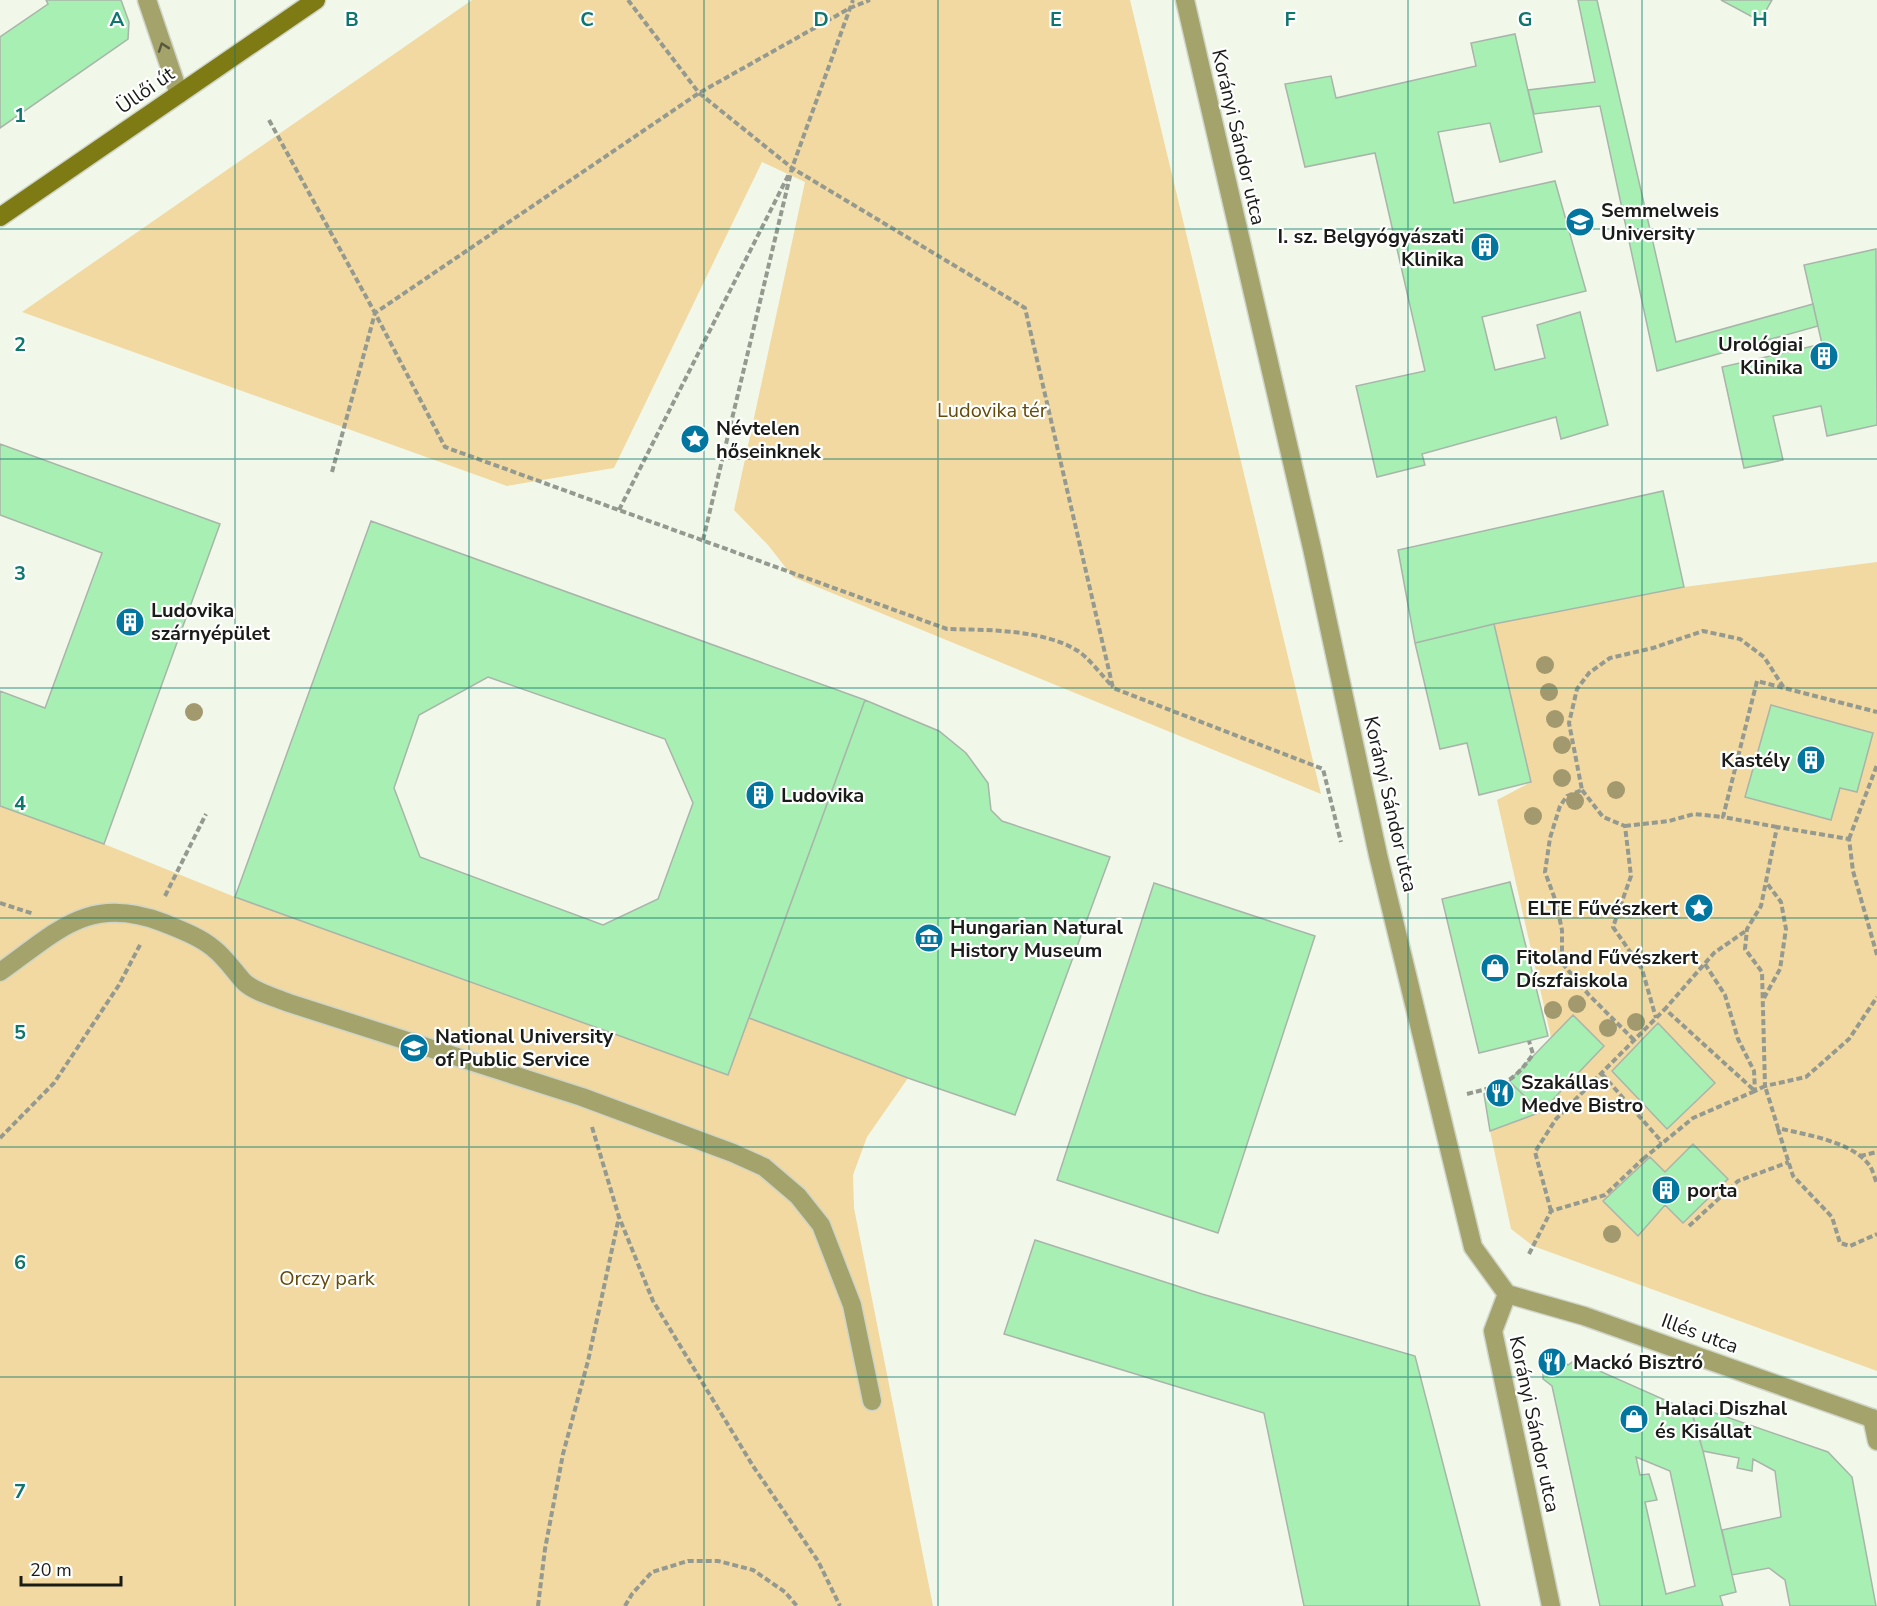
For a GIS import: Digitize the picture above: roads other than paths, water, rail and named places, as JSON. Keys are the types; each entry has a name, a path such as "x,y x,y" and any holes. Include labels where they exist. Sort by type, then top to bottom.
{"main road":[{"name":"Üllői út","path":"0,217 316,0"}],"street":[{"path":"147,0 179,94"},
{"name":"Korányi Sándor utca","path":"1185,0 1309,536 1378,855 1473,1247 1507,1294 1493,1331 1551,1606"},
{"path":"0,972 66,925 87,916 130,913 154,919 180,929 213,947 253,989 289,1003 582,1097 733,1153 764,1167 798,1196 821,1225 852,1305 872,1401"},
{"name":"Illés utca","path":"1507,1294 1584,1316 1875,1419"},
{"path":"1875,1419 1877,1441"}],"place":[{"name":"Semmelweis University","path":"1580,222"},
{"name":"I. sz. Belgyógyászati Klinika","path":"1485,247"},
{"name":"Urológiai Klinika","path":"1824,356"},
{"name":"Névtelen hőseinknek","path":"695,439"},
{"name":"Ludovika szárnyépület","path":"130,622"},
{"name":"Kastély","path":"1811,760"},
{"name":"Ludovika","path":"760,795"},
{"name":"ELTE Fűvészkert","path":"1699,908"},
{"name":"Hungarian Natural History Museum","path":"929,938"},
{"name":"Fitoland Fűvészkert Díszfaiskola","path":"1495,968"},
{"name":"National University of Public Service","path":"414,1048"},
{"name":"Szakállas Medve Bistro","path":"1500,1093"},
{"name":"porta","path":"1666,1190"},
{"name":"Mackó Bisztró","path":"1552,1362"},
{"name":"Halaci Diszhal és Kisállat","path":"1634,1419"}],"park label":[{"name":"Ludovika tér","path":"992,410"},
{"name":"Orczy park","path":"327,1278"}]}
